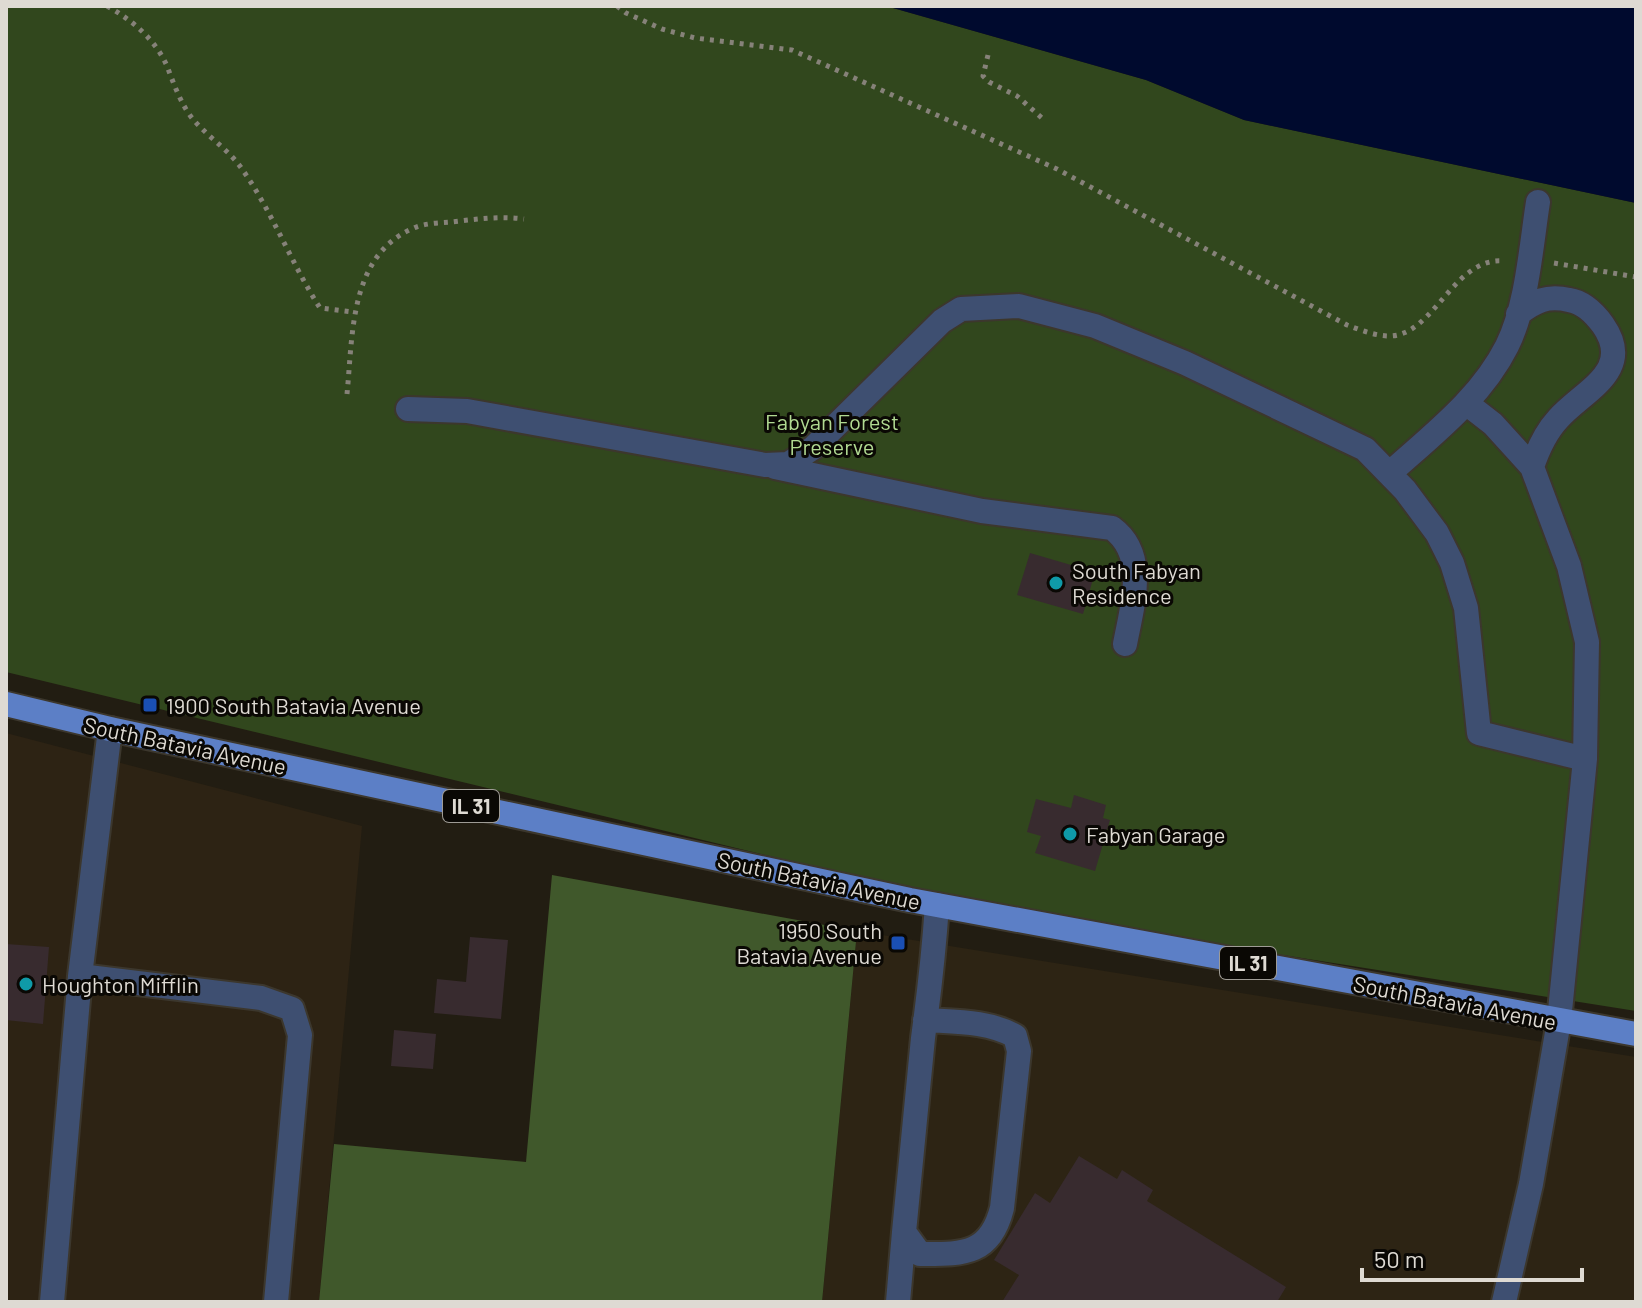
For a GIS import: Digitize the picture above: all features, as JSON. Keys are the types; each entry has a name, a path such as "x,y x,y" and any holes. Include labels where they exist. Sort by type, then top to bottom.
{"main road":[{"name":"South Batavia Avenue","path":"6,704 110,729 937,905 1636,1034"}],"lane":[{"path":"1390,473 1466,403 1508,345 1529,264 1538,202"},
{"path":"1518,314 1537,299 1553,297 1573,300 1593,312 1605,328 1613,347 1603,380 1560,416 1545,436 1532,467"},
{"path":"765,465 788,464 813,448 942,321 961,309 1019,306 1095,326 1185,363 1365,449 1390,473 1437,533 1452,563 1466,608 1479,733 1585,759"},
{"path":"1466,403 1493,424 1532,467 1569,566 1587,642 1585,759 1559,1021 1531,1184 1504,1302"},
{"path":"408,409 467,411 765,465 982,511 1112,528 1123,535 1131,550 1135,570 1125,644"},
{"path":"52,1302 80,976 110,729"},
{"path":"898,1302 937,905"},
{"path":"80,976 261,998 292,1009 300,1035 276,1302"},
{"path":"904,1232 920,1254 956,1254 980,1246 998,1225 1019,1051 1015,1036 1002,1028 925,1020"}],"path":[{"path":"107,6 127,17 149,37 166,64 173,87 189,114 239,164 261,197 295,269 320,308 353,312"},
{"path":"617,6 662,29 695,38 792,50 1057,169 1347,325 1373,334 1400,335 1420,322 1465,274 1496,260 1529,264 1561,263 1636,277"},
{"path":"988,55 983,76 1017,96 1043,119"},
{"path":"347,394 353,312 361,286 394,238 418,226 501,216 524,219"}],"shaded area":[{"path":"6,733 362,826 319,1302 6,1302"},
{"path":"857,931 1636,1057 1636,1302 822,1302"}],"green space":[{"name":"Fabyan Forest Preserve","path":"6,6 886,6 1146,80 1244,120 1636,203 1636,1011 1175,938 885,884 6,672"},
{"path":"552,875 857,931 822,1302 319,1302 334,1144 526,1162"}],"water":[{"path":"886,6 1636,6 1636,203 1244,120 1146,80"}],"building":[{"name":"South Fabyan Residence","path":"1030,553 1095,572 1083,614 1017,595"},
{"name":"Fabyan Garage","path":"1074,795 1106,805 1103,818 1110,820 1095,871 1035,853 1041,836 1027,832 1036,799 1071,808"},
{"path":"470,937 508,940 501,1019 434,1013 437,979 466,982"},
{"name":"Houghton Mifflin","path":"6,944 49,947 43,1024 6,1020"},
{"path":"394,1030 436,1034 433,1069 391,1066"},
{"path":"1079,1156 1117,1179 1122,1170 1153,1190 1147,1201 1286,1287 1277,1302 1002,1302 1019,1275 994,1260 1035,1193 1050,1203"}],"place":[{"name":"South Fabyan Residence","path":"1056,583"},
{"name":"1900 South Batavia Avenue","path":"150,705"},
{"name":"Fabyan Garage","path":"1070,834"},
{"name":"1950 South Batavia Avenue","path":"898,943"},
{"name":"Houghton Mifflin","path":"26,984"}]}
